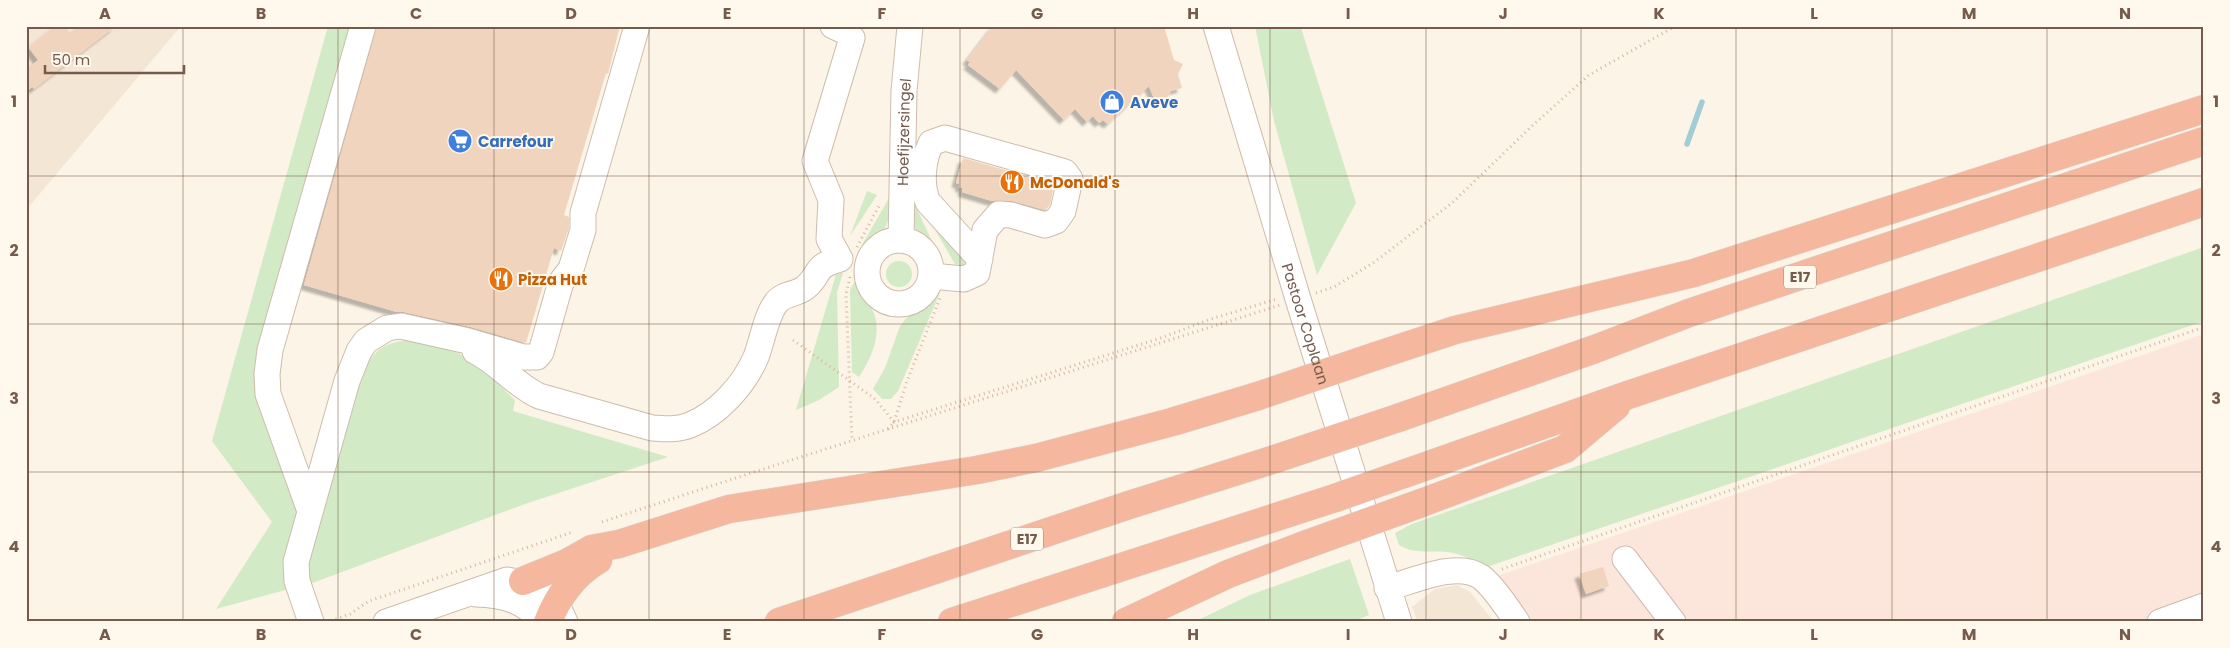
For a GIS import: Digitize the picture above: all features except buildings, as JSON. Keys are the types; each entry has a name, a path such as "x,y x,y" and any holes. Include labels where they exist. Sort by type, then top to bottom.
{"highway":[{"path":"523,581 567,563 592,549 619,544 729,509 977,470 1036,458 1172,422 1258,396 1455,330 1694,273 2204,109"},
{"name":"E17","path":"779,622 1129,505 1398,418 1595,349 1689,313 2204,141"},
{"path":"952,622 1291,514 1628,395 2204,202"},
{"path":"1126,622 1228,574 1565,449 1628,395"},
{"path":"553,617 582,570 619,544"}],"street":[{"path":"310,511 268,394 267,374 270,350 363,26"},
{"path":"311,622 295,571 347,381 359,351 366,341 387,328 401,326 530,358 537,357 541,352 560,282 571,269 583,230 583,214 637,26"},
{"name":"Hoefijzersingel","path":"901,240 904,91 910,26"},
{"name":"Pastoor Coplaan","path":"1216,26 1297,296 1399,622"},
{"path":"851,30 815,160 831,200 829,240 867,276 875,293 892,303 903,304 921,294 936,276"},
{"path":"936,276 964,279 978,273 985,230 991,220 999,214 1011,214 1045,225 1056,221 1063,211 1070,179 1065,172 945,138 931,143 924,166 925,194 928,202 980,259"},
{"path":"452,338 481,354 524,389 539,396 652,428 671,429 690,425 722,404 750,369 776,303 787,295 807,287 817,270 826,263 853,262 892,240 901,240 911,242 924,252 936,276"},
{"path":"1625,559 1673,622"},
{"path":"1387,588 1414,579 1461,570 1480,576 1517,622"},
{"path":"386,622 507,580 523,581 536,585 553,617"},
{"path":"463,594 496,595 514,599 533,610 553,617"},
{"path":"2160,622 2204,606"}],"path":[{"path":"894,422 1158,339 1211,318 1334,287 1373,263 1452,204 1532,126 1589,75 1672,28 1679,26"},
{"path":"852,441 846,294 857,246 885,195 901,195"},
{"path":"888,430 894,422 907,380 941,296 936,276"},
{"path":"597,524 794,458 888,430 1297,296"},
{"path":"1480,576 2204,327"},
{"path":"793,340 874,398 894,422"},
{"path":"328,622 350,614 369,601 578,530"}],"shaded area":[{"path":"26,26 181,26 26,210"},
{"path":"2204,334 2204,622 1533,622 1497,576"},
{"path":"1457,585 1470,592 1494,622 1418,622 1412,607 1435,589"}],"green space":[{"path":"328,26 355,26 261,349 297,512 289,589 216,609 272,522 212,441"},
{"path":"1255,26 1305,26 1301,28 1356,203 1317,275 1274,121"},
{"path":"867,191 877,195 850,236"},
{"path":"889,198 892,199 885,228 876,240 862,245"},
{"path":"913,201 938,254 917,232"},
{"path":"919,202 972,258 966,267 955,264"},
{"path":"2204,247 2204,321 1484,568 1466,557 1452,553 1406,549 1399,545 1395,533 1412,524"},
{"path":"899,261 909,264 912,274 909,284 899,287 889,284 886,274 889,264"},
{"path":"837,271 843,273 837,292 839,387 819,400 796,410"},
{"path":"855,281 873,311 877,328 874,346 868,362 859,377 852,372 850,290"},
{"path":"938,293 939,295 898,391 891,399 882,399 873,389 885,368 900,326 909,315 924,307"},
{"path":"412,340 451,349 476,363 515,400 513,411 668,457 525,504 307,585 304,571 355,386 370,359 382,348 400,341"},
{"path":"1350,559 1369,615 1352,622 1194,622 1250,595"}],"waterway":[{"path":"1687,144 1702,102"}],"place":[{"name":"Aveve","path":"1112,102"},
{"name":"Carrefour","path":"460,141"},
{"name":"McDonald's","path":"1012,182"},
{"name":"Pizza Hut","path":"501,279"}]}
